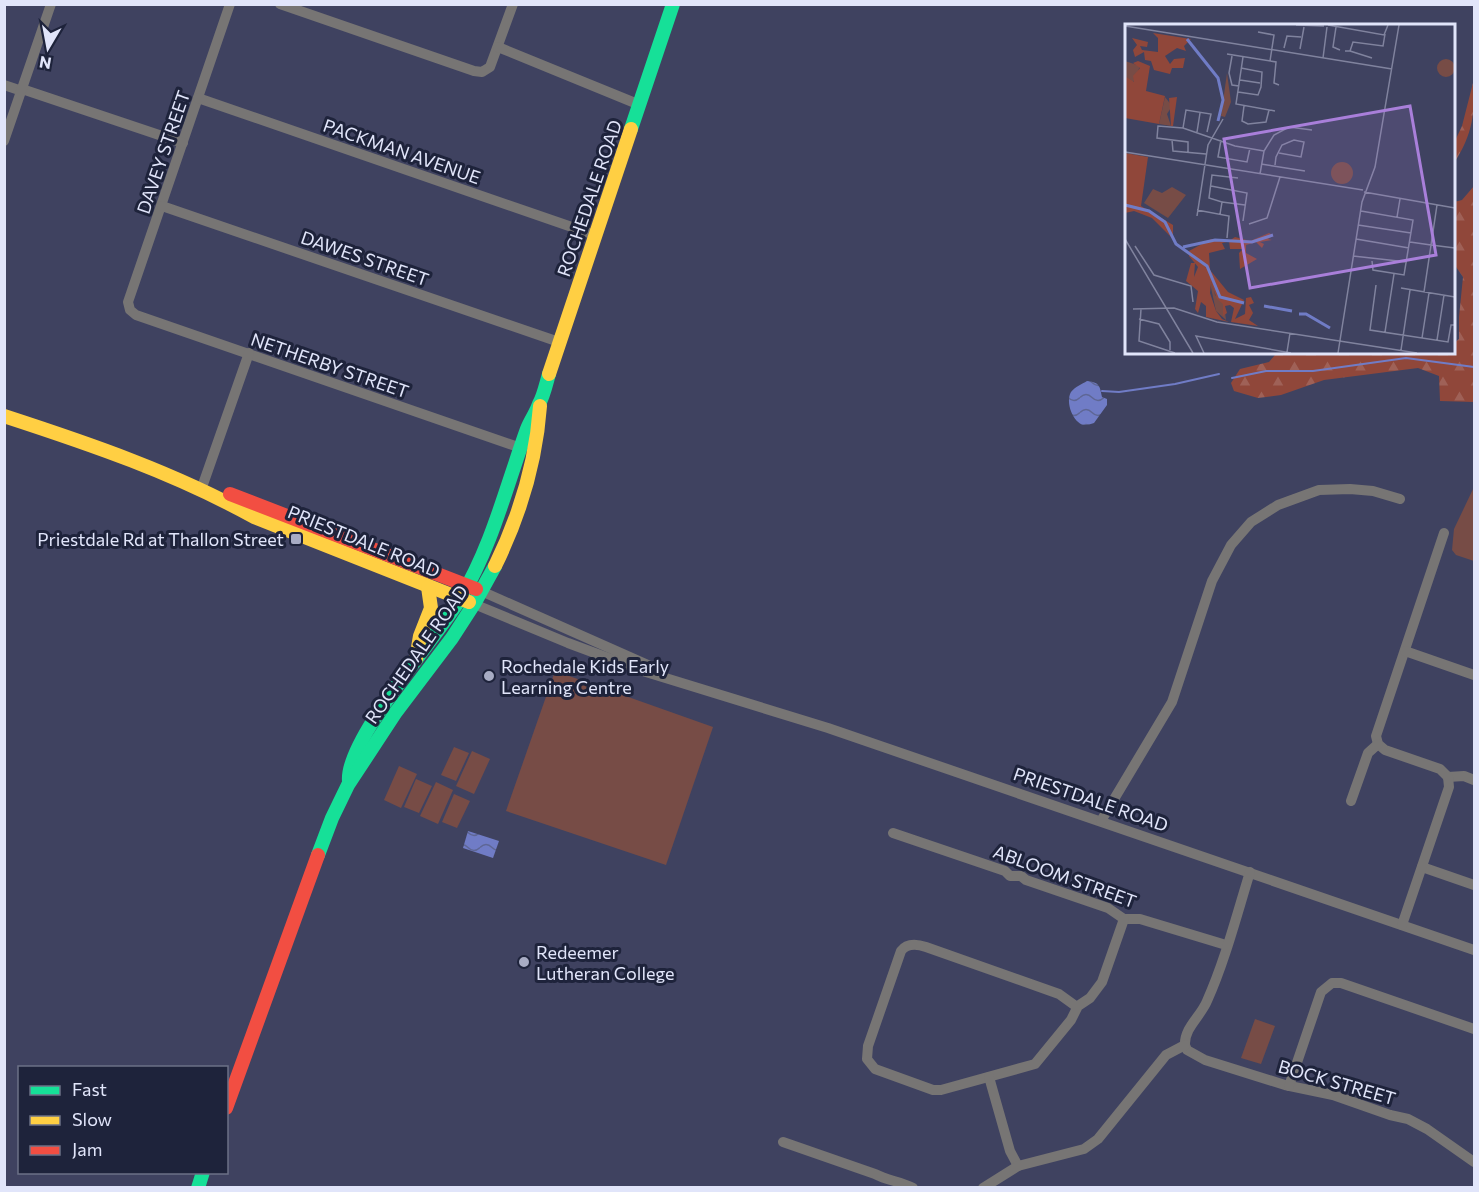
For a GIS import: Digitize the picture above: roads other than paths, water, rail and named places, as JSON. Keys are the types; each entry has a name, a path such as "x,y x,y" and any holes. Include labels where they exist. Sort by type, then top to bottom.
{"main road":[{"name":"ROCHEDALE ROAD","path":"349,781 348,770 367,730 460,599 499,516 528,427 540,403 673,4"},
{"name":"ROCHEDALE ROAD","path":"228,1102 264,1011 328,828 349,781 357,774 397,711 460,627 502,549 523,493 540,431 540,403"},
{"name":"PRIESTDALE ROAD","path":"4,416 57,433 468,585 478,597"},
{"name":"PRIESTDALE ROAD","path":"203,487 254,517 428,587 460,599 478,597"},
{"path":"415,663 420,636 431,608 428,587"}],"street":[{"path":"4,141 51,4"},
{"name":"DAVEY STREET","path":"130,310 128,302 230,4"},
{"path":"280,4 482,72 490,67 513,4"},
{"path":"498,47 640,105"},
{"path":"4,85 183,143"},
{"name":"PACKMAN AVENUE","path":"198,98 595,235"},
{"name":"DAWES STREET","path":"162,206 559,342"},
{"name":"NETHERBY STREET","path":"130,310 136,315 521,448"},
{"path":"203,487 249,353"},
{"path":"1101,821 1172,702 1212,581 1231,544 1251,522 1278,505 1320,490 1373,491 1400,499"},
{"path":"1402,925 1449,787 1448,777 1440,769 1385,750 1378,744 1376,736 1444,533"},
{"name":"PRIESTDALE ROAD","path":"478,597 568,643 646,672 838,731 1474,950"},
{"path":"1405,651 1474,675"},
{"path":"1351,801 1368,753 1378,744"},
{"path":"1448,777 1464,776 1474,780"},
{"name":"ABLOOM STREET","path":"893,833 1005,871 1010,876 1021,876 1026,880 1107,908 1124,919 1140,919 1226,945"},
{"path":"1422,867 1474,885"},
{"path":"983,1188 1018,1166 1084,1149 1091,1145 1166,1055 1185,1046 1188,1031 1198,1018 1210,994 1250,872"},
{"path":"1077,1007 1059,994 926,946 904,947 866,1053 870,1065 875,1069 933,1090 941,1090 1035,1064 1071,1020 1077,1007 1090,998 1102,982 1124,919"},
{"path":"1289,1086 1321,992 1332,983 1350,986 1474,1029"},
{"name":"BOCK STREET","path":"1185,1046 1205,1060 1289,1086 1333,1095 1408,1119 1427,1129 1474,1162"},
{"path":"989,1077 1010,1151 1018,1166"},
{"path":"783,1142 875,1174 885,1181 899,1181 914,1188"}],"water":[{"path":"1087,381 1098,385 1102,397 1107,399 1107,405 1094,423 1084,425 1073,416 1069,396"},
{"path":"468,831 499,841 493,858 463,848"}],"waterway":[{"path":"1232,378 1266,371 1313,371 1406,358 1474,367"},
{"path":"1102,391 1119,392 1175,384 1219,374"}],"place":[{"name":"Priestdale Rd at Thallon Street","path":"296,539"},
{"name":"Rochedale Kids Early Learning Centre","path":"489,676"},
{"name":"Redeemer Lutheran College","path":"524,962"}]}
